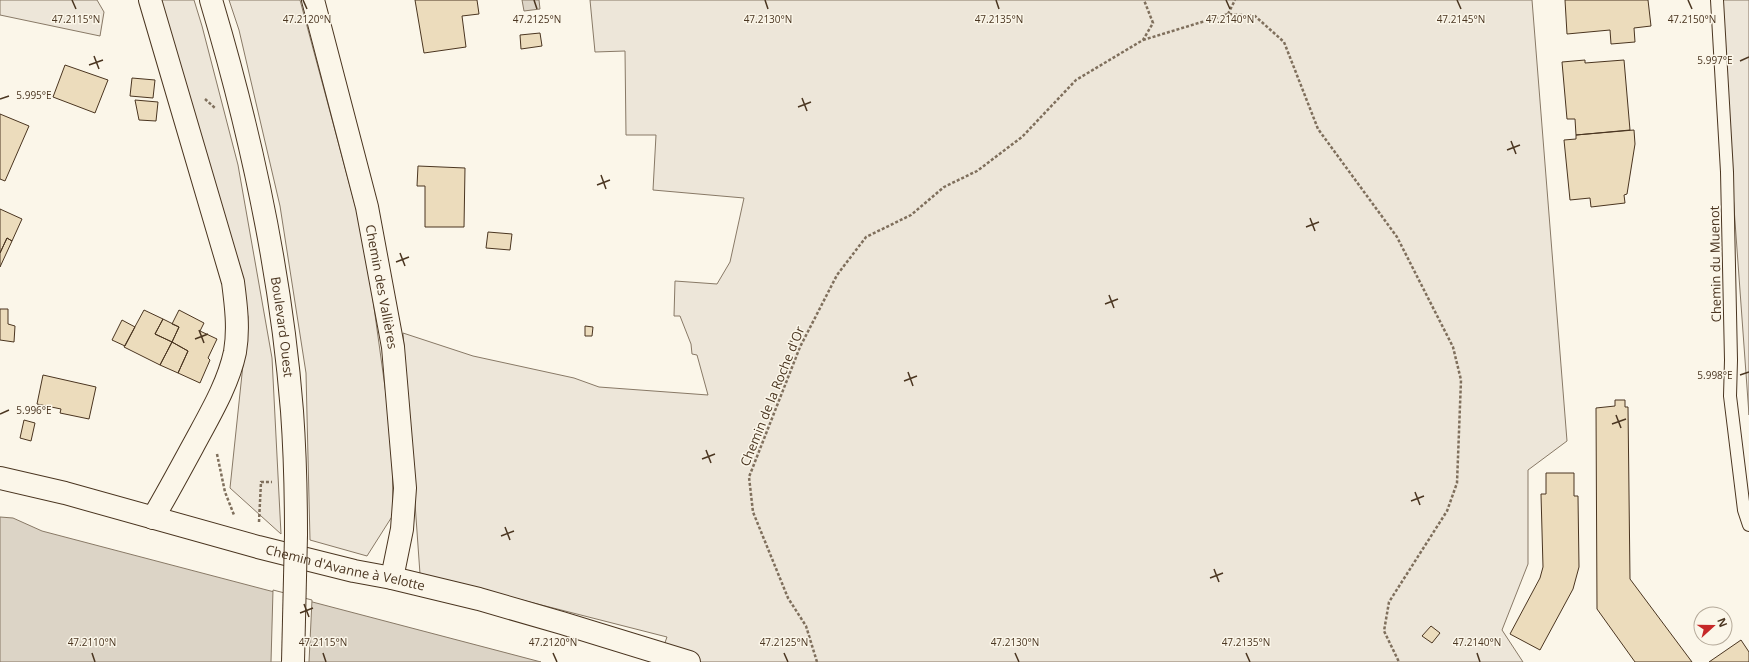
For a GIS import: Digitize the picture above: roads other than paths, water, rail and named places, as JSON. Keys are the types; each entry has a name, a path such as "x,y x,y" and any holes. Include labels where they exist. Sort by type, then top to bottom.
{"street":[{"path":"150,0 232,282 236,304 235,351 229,374 208,418 153,518"},
{"name":"Boulevard Ouest","path":"211,0 246,130 268,231 275,274 292,412 296,535 293,662"},
{"name":"Chemin des Vallières","path":"313,0 368,207 393,347 405,488 400,542 392,578"},
{"name":"Chemin d'Avanne à Velotte","path":"0,478 65,493 258,547 354,571 392,578 479,599 689,662"}],"lane":[{"name":"Chemin du Muenot","path":"1717,0 1727,172 1731,360 1730,396 1744,510 1749,525"}]}
